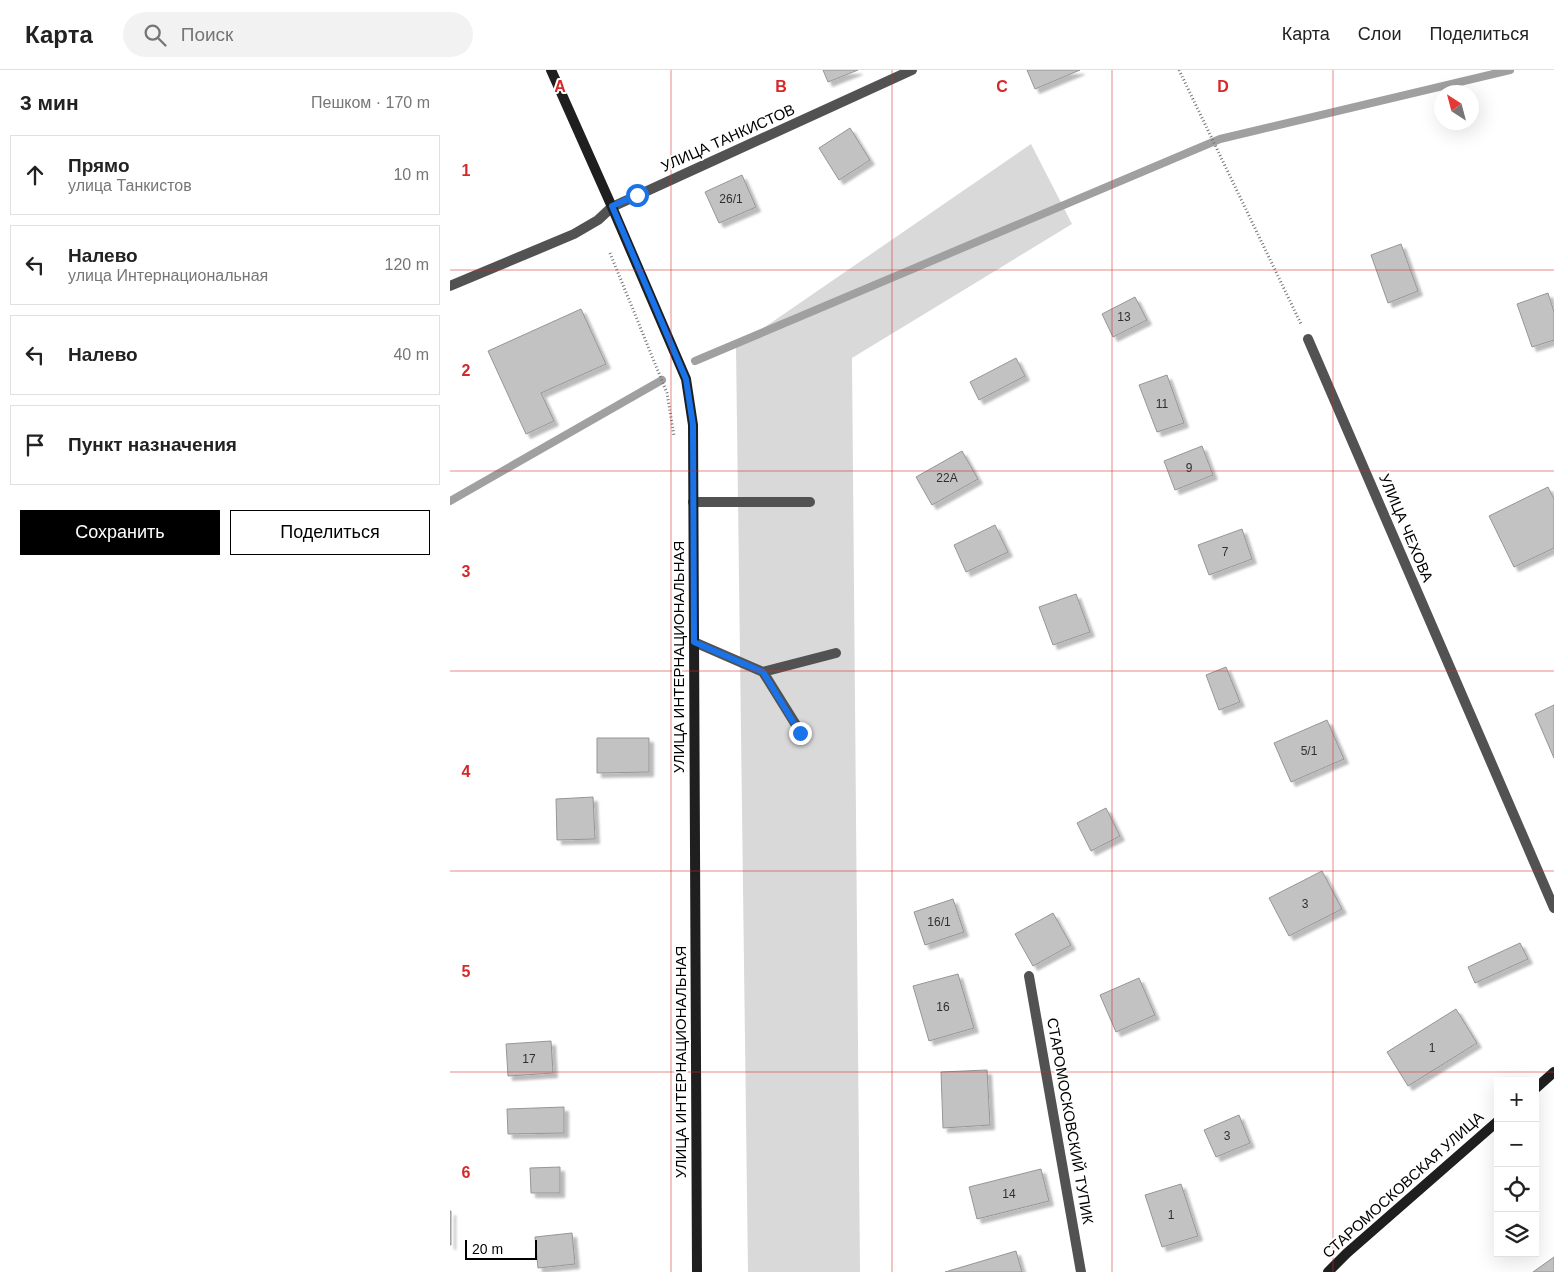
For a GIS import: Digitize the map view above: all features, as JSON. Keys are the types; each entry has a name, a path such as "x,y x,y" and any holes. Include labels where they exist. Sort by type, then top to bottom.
{"main road":[{"name":"УЛИЦА ИНТЕРНАЦИОНАЛЬНАЯ","path":"551,70 686,379 693,425 697,1272"},
{"path":"1539,1085 1554,1072"},
{"name":"СТАРОМОСКОВСКАЯ УЛИЦА","path":"1328,1272 1347,1253 1497,1122"}],"street":[{"name":"УЛИЦА ТАНКИСТОВ","path":"450,286 574,234 598,220 612,206 912,70"},
{"name":"УЛИЦА ЧЕХОВА","path":"1308,340 1554,908"},
{"path":"693,502 810,502"},
{"path":"694,642 763,672 800,733"},
{"path":"763,672 836,652"},
{"name":"СТАРОМОСКОВСКИЙ ТУПИК","path":"1029,976 1082,1272"}],"path":[{"path":"1179,70 1308,340"},
{"path":"610,253 667,393 675,443"}],"shaded area":[{"path":"1031,144 1072,224 852,358 860,1272 748,1272 736,347"}],"building":[{"path":"823,70 858,70 828,82"},
{"path":"1027,70 1080,70 1035,89"},
{"path":"850,128 870,160 839,180 819,148"},
{"path":"742,175 756,207 719,223 705,192"},
{"path":"1401,244 1418,291 1388,303 1371,255"},
{"path":"1548,293 1554,312 1554,340 1532,347 1517,304"},
{"path":"1135,297 1147,320 1113,337 1102,314"},
{"path":"581,309 606,364 541,393 554,421 526,434 488,351"},
{"path":"1016,358 1025,376 979,400 970,382"},
{"path":"1167,375 1184,423 1157,432 1139,385"},
{"path":"1202,446 1213,475 1175,490 1164,461"},
{"path":"962,451 978,479 932,505 916,477"},
{"path":"1548,487 1554,499 1554,548 1514,567 1489,516"},
{"path":"995,525 1008,552 966,572 954,545"},
{"path":"1242,529 1252,559 1209,575 1198,545"},
{"path":"1076,594 1090,632 1053,645 1039,607"},
{"path":"1226,667 1240,702 1219,710 1206,675"},
{"path":"1554,705 1554,758 1535,714"},
{"path":"1327,720 1344,759 1291,782 1274,743"},
{"path":"597,738 649,738 649,772 597,773"},
{"path":"593,797 595,839 557,840 556,799"},
{"path":"1106,808 1120,836 1091,851 1077,823"},
{"path":"1322,871 1342,909 1289,936 1269,898"},
{"path":"953,899 964,932 925,945 914,912"},
{"path":"1053,913 1071,945 1033,966 1015,934"},
{"path":"1520,943 1528,959 1475,983 1468,967"},
{"path":"958,974 974,1028 929,1041 913,986"},
{"path":"1139,978 1155,1015 1116,1032 1100,995"},
{"path":"1456,1009 1477,1043 1408,1086 1387,1052"},
{"path":"551,1041 553,1073 508,1076 506,1044"},
{"path":"987,1070 990,1125 943,1128 941,1072"},
{"path":"564,1107 564,1133 508,1134 507,1109"},
{"path":"1239,1115 1250,1143 1216,1157 1204,1130"},
{"path":"560,1167 560,1193 531,1193 530,1168"},
{"path":"1041,1169 1049,1201 977,1219 969,1187"},
{"path":"1181,1184 1198,1236 1162,1247 1145,1195"},
{"path":"451,1211 451,1245 450,1245"},
{"path":"572,1233 575,1264 538,1268 535,1237"},
{"path":"1016,1251 1022,1272 945,1272"},
{"path":"1554,1257 1554,1272 1533,1272"}],"waterway":[{"path":"695,361 1220,139 1510,70"},
{"path":"450,501 662,380"}],"route":[{"path":"637,195 612,206 686,379 693,425 694,642 763,672 800,733"}]}
